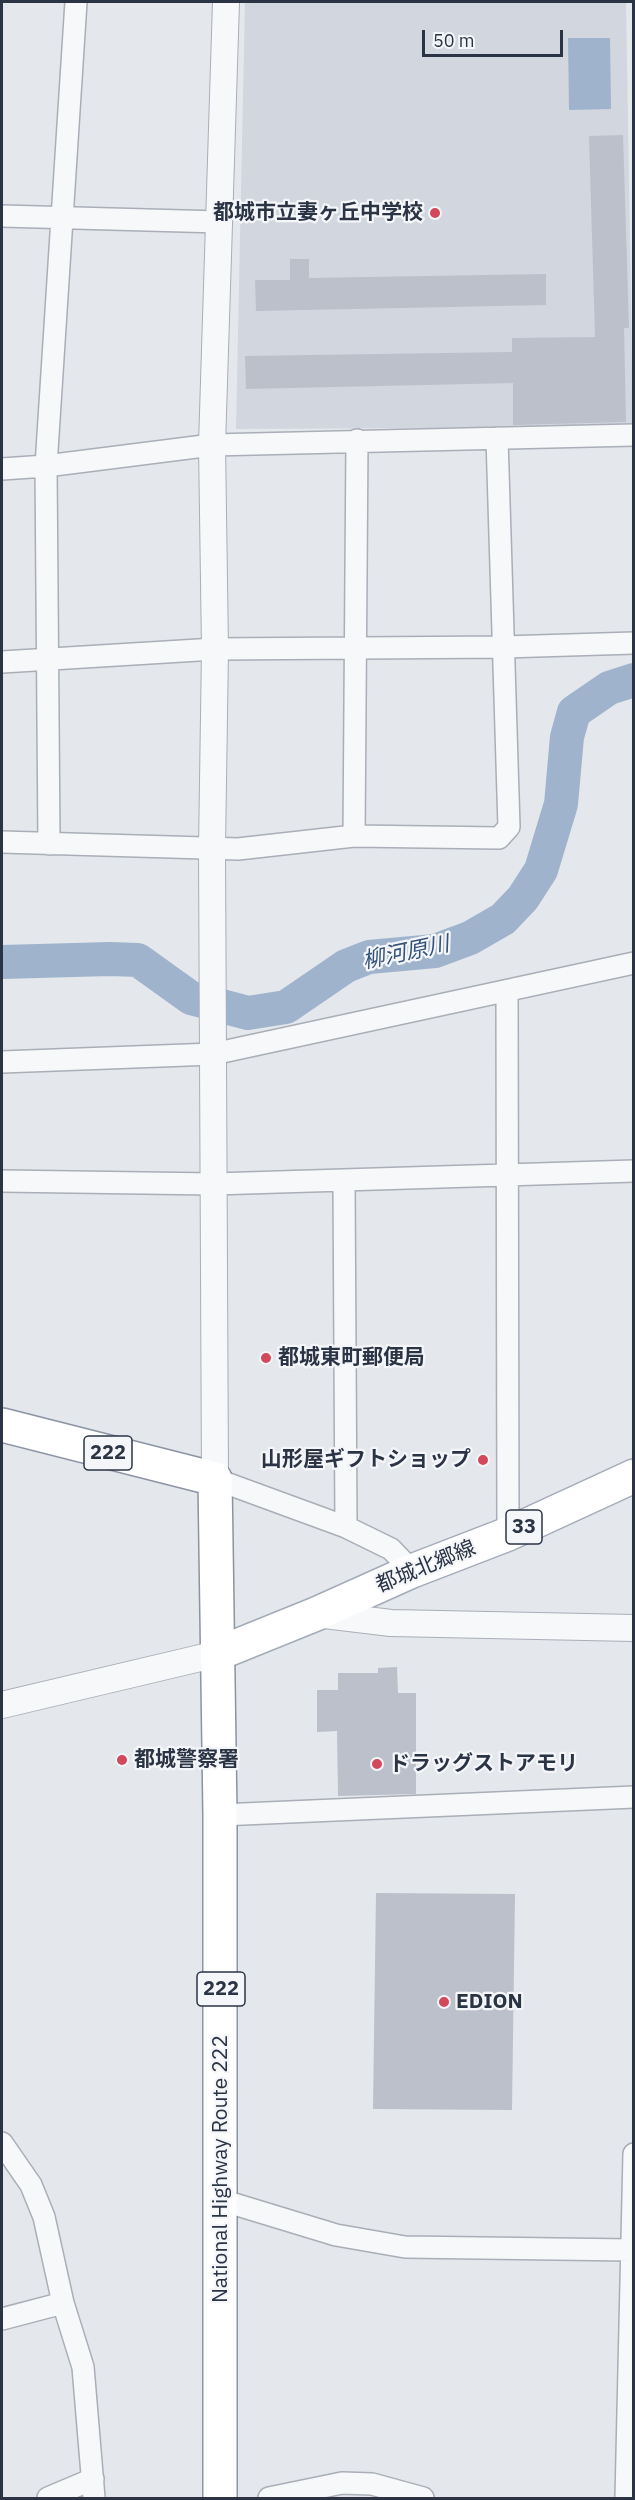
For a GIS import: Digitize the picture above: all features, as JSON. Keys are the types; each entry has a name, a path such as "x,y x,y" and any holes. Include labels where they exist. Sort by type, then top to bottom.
{"main road":[{"name":"222","path":"2,1425 215,1479"},
{"name":"都城北郷線","path":"217,1654 316,1614 412,1571 508,1534 633,1476"},
{"name":"National Highway Route 222","path":"215,1479 220,1815 220,2499"}],"street":[{"path":"50,844 46,658 46,466 76,2"},
{"path":"226,2 212,445 215,649 212,848 215,1479 346,1527 392,1549 412,1571"},
{"path":"2,216 220,222"},
{"path":"2,469 46,466 212,445 633,435"},
{"path":"2,842 238,849 354,836 499,838 509,827 497,438"},
{"path":"354,836 357,440"},
{"path":"2,662 215,649 504,647 633,642"},
{"path":"2,1062 213,1042 507,992 633,963"},
{"path":"507,992 508,1534"},
{"path":"2,1182 214,1184 344,1182 506,1174 633,1171"},
{"path":"344,1182 346,1527"},
{"path":"316,1614 391,1623 633,1628"},
{"path":"2,1705 217,1654"},
{"path":"220,1815 633,1797"},
{"path":"2,2143 31,2185 45,2217 63,2303 83,2367 93,2489 48,2499"},
{"path":"626,2499 633,2154"},
{"path":"221,2200 336,2235 405,2247 631,2250"},
{"path":"2,2319 63,2303"},
{"path":"269,2499 342,2483 372,2484 423,2499"}],"shaded area":[{"name":"都城市立妻ヶ丘中学校","path":"245,2 626,2 633,427 236,429"}],"water":[{"path":"568,38 610,38 611,109 569,110"}],"building":[{"path":"623,135 629,328 624,328 626,422 513,425 513,383 246,389 245,356 512,352 512,338 595,337 589,136"},
{"path":"290,259 309,259 309,278 546,274 546,305 256,311 255,280 290,280"},
{"name":"ドラッグストアモリ","path":"397,1667 398,1693 416,1693 416,1794 338,1796 337,1731 317,1732 317,1690 338,1690 338,1673 378,1673 378,1668"},
{"name":"EDION","path":"376,1893 515,1894 512,2110 373,2109"}],"waterway":[{"name":"柳河原川","path":"2,962 138,960 191,998 248,1013 286,1007 346,966 369,957 435,951 470,938 503,919 523,898 541,870 561,804 567,737 574,712 609,688 634,680"}],"place":[{"name":"都城市立妻ヶ丘中学校","path":"435,213"},
{"name":"都城東町郵便局","path":"266,1358"},
{"name":"山形屋ギフトショップ","path":"483,1460"},
{"name":"都城警察署","path":"122,1760"},
{"name":"ドラッグストアモリ","path":"377,1764"},
{"name":"EDION","path":"444,2002"}]}
